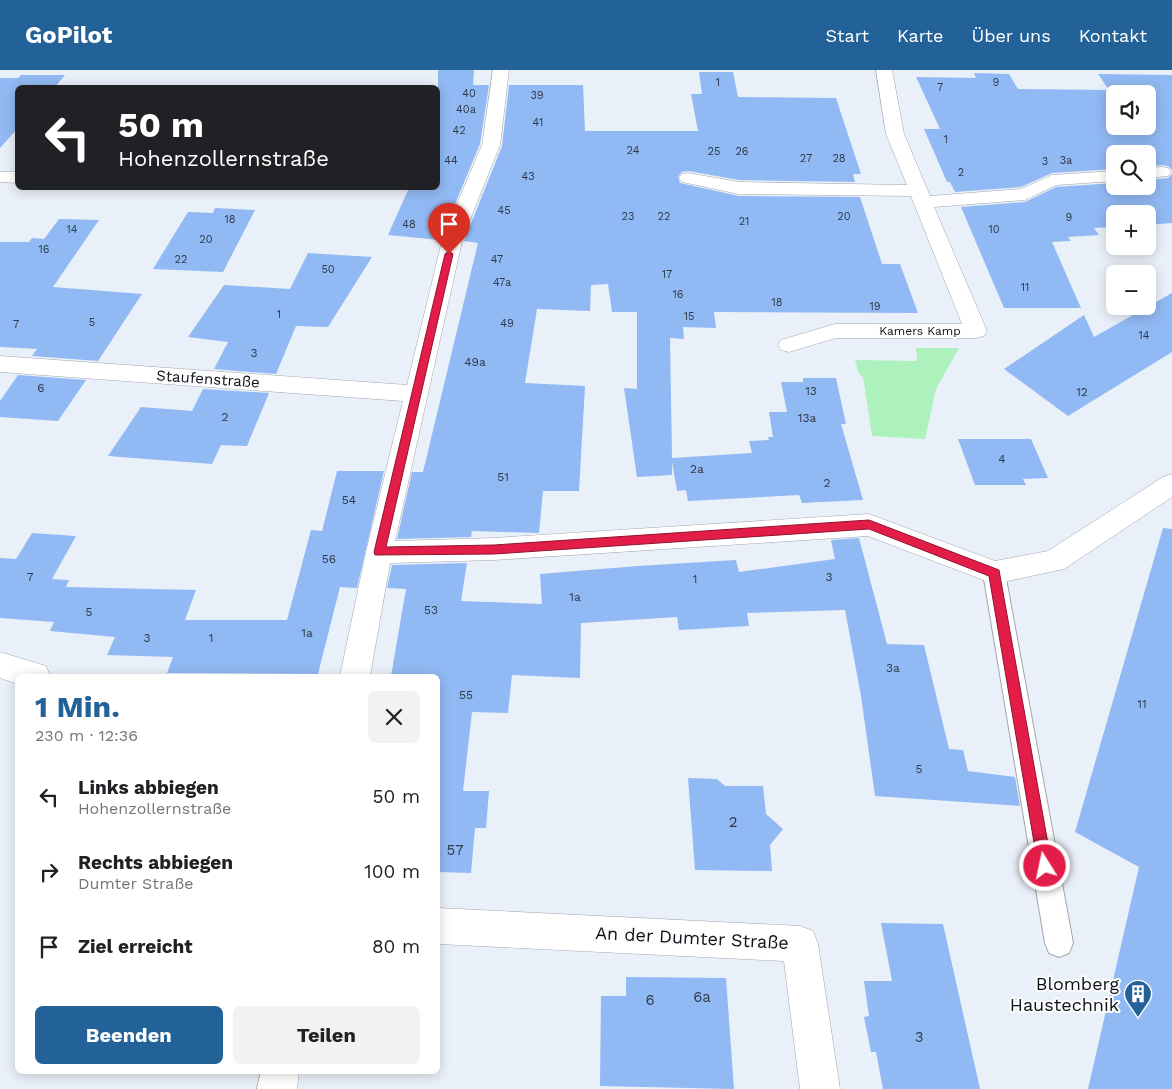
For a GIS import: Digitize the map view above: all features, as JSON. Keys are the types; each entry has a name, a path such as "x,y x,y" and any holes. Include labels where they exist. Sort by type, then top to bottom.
{"street":[{"path":"356,674 379,552 453,236 491,145 501,70"},
{"name":"Kamers Kamp","path":"789,345 836,331 976,331 895,134 884,70"},
{"path":"0,177 15,178"},
{"path":"688,178 739,188 921,196 1025,194 1052,180 1106,177"},
{"name":"Staufenstraße","path":"0,364 417,394"},
{"path":"379,552 494,549 869,525 994,573 1054,561 1172,484"},
{"path":"0,665 29,674"},
{"name":"An der Dumter Straße","path":"440,926 800,944 820,1089"},
{"path":"277,1089 280,1074"}],"lane":[{"path":"994,573 1059,943"}],"green space":[{"path":"916,348 959,348 936,389 925,439 872,436 863,377 859,374 855,360 917,361"}],"building":[{"path":"438,70 474,70 473,85 489,85 480,144 440,240 388,235 408,190 440,190 440,85 438,85"},
{"path":"699,72 733,72 738,97 836,98 861,174 853,174 855,182 739,180 688,171 682,172 678,177 680,183 739,196 860,197 882,264 900,264 918,313 714,312 716,328 683,327 684,339 670,338 672,458 752,453 749,441 769,440 768,437 773,437 769,412 787,412 781,382 803,382 803,378 836,378 846,424 841,424 863,500 802,503 799,495 688,501 686,490 677,491 672,462 672,475 637,477 624,388 637,389 637,312 612,312 608,284 591,285 590,311 537,309 525,383 585,386 579,491 543,491 539,533 472,531 471,537 397,539 412,472 423,472 478,243 464,241 502,146 509,85 583,85 585,131 698,131 691,94 702,94"},
{"path":"974,73 1009,74 1018,89 1106,90 1106,135 1156,135 1156,85 1106,86 1098,74 1172,75 1172,170 1168,166 1156,165 1156,145 1106,145 1106,170 1052,173 1021,187 955,192 950,182 947,182 924,129 940,129 916,77 976,78"},
{"path":"21,75 65,75 57,85 15,85 15,131 0,148 0,78 18,78"},
{"path":"1172,174 1172,223 1156,224 1156,205 1106,205 1106,227 1094,228 1099,235 1068,237 1071,241 1052,242 1081,308 1004,308 961,207 1025,202 1056,187 1106,184 1106,195 1156,195 1156,179 1168,178"},
{"path":"215,208 255,210 223,272 153,269 188,212 213,213"},
{"path":"59,219 99,220 53,287 142,294 98,361 32,356 37,349 0,347 0,242 29,242 32,238 44,239"},
{"path":"308,253 372,257 328,327 296,326 276,374 214,369 228,342 188,337 224,285 290,289"},
{"path":"1172,293 1172,352 1068,416 1004,369 1084,315 1094,337 1133,315 1156,315 1156,302"},
{"path":"18,375 86,380 58,421 0,417 0,401"},
{"path":"203,389 269,393 247,446 221,445 212,464 108,456 141,407 192,411"},
{"path":"958,439 1031,439 1048,478 1023,479 1026,485 975,485"},
{"path":"337,471 384,471 357,588 340,587 318,674 167,673 173,657 107,655 115,637 50,631 54,622 0,618 0,558 16,559 32,533 76,536 52,579 69,580 66,587 196,590 185,620 287,620 311,530 322,531"},
{"path":"1163,528 1172,529 1172,1089 1088,1089 1139,867 1075,832"},
{"path":"859,538 887,644 924,645 949,749 963,750 968,771 1015,777 1020,806 875,796 861,696 845,610 747,613 749,626 679,630 677,617 581,623 580,678 512,675 508,713 472,712 463,791 489,791 486,828 475,828 471,873 440,872 440,674 391,674 406,589 387,588 392,565 467,563 461,601 542,604 540,574 736,560 739,572 835,559 831,540"},
{"path":"688,778 717,779 725,786 763,786 766,814 783,829 770,845 772,871 695,870"},
{"path":"881,923 943,924 980,1089 883,1089 876,1052 871,1052 864,1017 869,1016 864,981 892,981"},
{"path":"626,977 726,978 734,1089 600,1086 601,996 626,996"}],"place":[{"name":"Blomberg Haustechnik","path":"1138,1018"}],"route":[{"path":"449,254 379,552 494,549 869,525 994,573 1045,866"}]}
